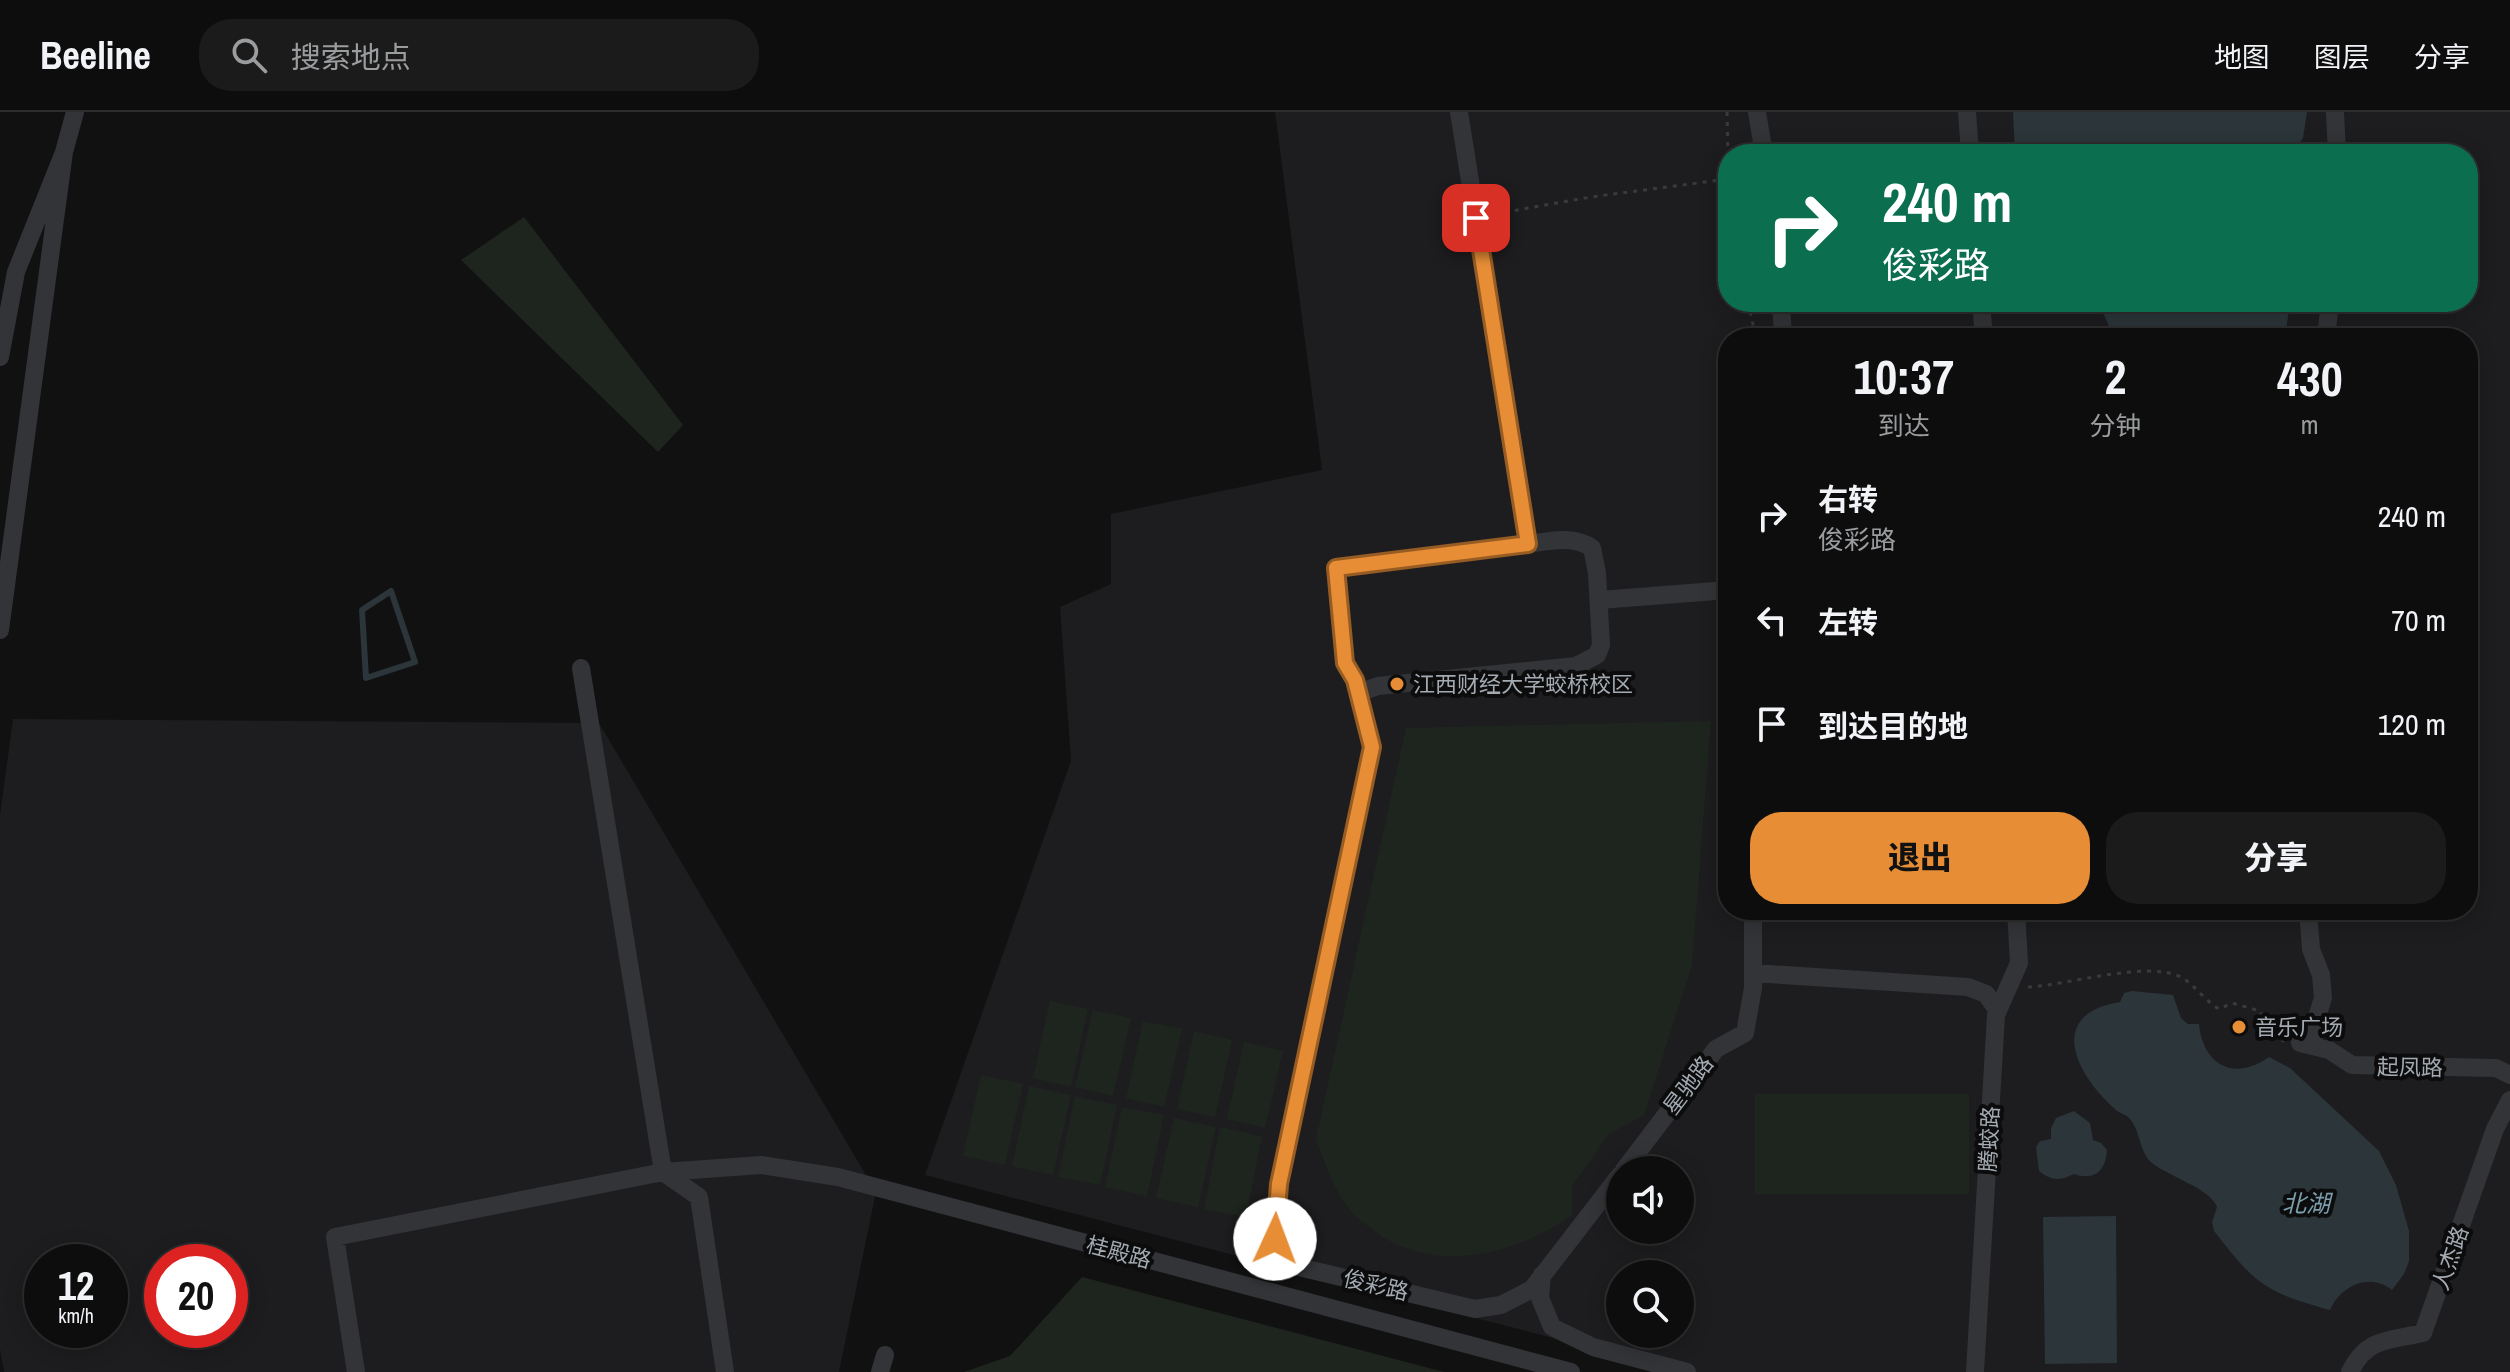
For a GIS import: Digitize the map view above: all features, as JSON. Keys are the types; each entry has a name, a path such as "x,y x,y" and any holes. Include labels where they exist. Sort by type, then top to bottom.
{"lane":[{"path":"0,357 16,272 64,152 75,112"},
{"path":"1358,693 1378,686 1576,666 1597,655 1601,645 1600,600 1592,548 1582,542 1568,540 1528,544 1459,112"},
{"path":"1757,112 1762,144"},
{"path":"1967,112 1969,144"},
{"path":"2335,112 2337,144"},
{"path":"0,630 64,152"},
{"name":"俊彩路","path":"1528,544 1336,568 1345,663 1355,680 1372,747 1279,1184 1275,1239 1283,1257 1303,1268 1475,1309 1501,1305 1517,1298 1532,1289 1542,1275"},
{"path":"1600,600 1718,591"},
{"path":"581,668 663,1172 699,1197 725,1372"},
{"name":"星驰路","path":"1635,1156 1716,1049 1745,1033 1753,988 1753,920"},
{"name":"腾蛟路","path":"1975,1372 1998,1011 2019,963 2017,920"},
{"path":"2306,1045 2323,998 2321,975 2311,949 2309,920"},
{"path":"1753,973 1968,987 1986,994 1998,1011"},
{"name":"起凤路","path":"2306,1045 2329,1050 2352,1065 2496,1068 2510,1075"},
{"name":"人杰路","path":"2350,1372 2358,1356 2380,1342 2391,1337 2423,1333 2495,1129 2510,1100"},
{"name":"桂殿路","path":"356,1372 335,1237 663,1172 761,1165 838,1177 1571,1372"},
{"path":"1606,1193 1542,1275 1540,1298 1552,1327 1593,1347 1687,1372"}],"path":[{"path":"1727,112 1728,144"},
{"path":"1476,218 1591,197 1718,180"},
{"path":"2008,987 2034,987 2160,970 2184,978 2219,1009 2232,1003 2260,1011 2268,1037 2306,1045"}],"shaded area":[{"name":"江西财经大学蛟桥校区","path":"1275,112 2510,112 2510,1372 1684,1372 925,1175 1071,761 1060,607 1111,584 1111,514 1322,470"},
{"path":"524,217 683,425 658,452 461,260"},
{"path":"13,719 599,723 876,1192 839,1372 4,1372 0,1349 0,815"},
{"path":"1711,721 1692,965 1644,1115 1609,1134 1572,1186 1572,1215 1526,1241 1474,1255 1448,1256 1422,1253 1396,1244 1373,1230 1355,1216 1344,1202 1316,1139 1406,728"},
{"path":"1050,1001 1088,1009 1071,1087 1033,1078"},
{"path":"1093,1010 1131,1018 1113,1096 1075,1087"},
{"path":"1143,1021 1182,1029 1164,1107 1126,1098"},
{"path":"1194,1031 1232,1040 1215,1117 1177,1109"},
{"path":"1244,1042 1283,1051 1265,1128 1227,1119"},
{"path":"981,1075 1023,1084 1005,1165 963,1156"},
{"path":"1029,1086 1071,1095 1053,1175 1012,1166"},
{"path":"1755,1094 1969,1094 1969,1194 1755,1194"},
{"path":"1075,1096 1117,1105 1100,1185 1058,1177"},
{"path":"1122,1107 1164,1115 1147,1196 1105,1187"},
{"path":"1174,1118 1216,1127 1198,1207 1156,1198"},
{"path":"1220,1127 1262,1136 1246,1217 1204,1209"},
{"path":"1082,1277 1444,1372 964,1372 1010,1356"}],"water":[{"path":"2013,112 2307,112 2303,138 2299,144 2015,144"},
{"path":"2103,312 2289,312 2286,328 2109,328"},
{"name":"北湖","path":"2124,993 2173,995 2181,1018 2188,1024 2199,1024 2207,1050 2222,1065 2244,1068 2269,1057 2290,1068 2379,1151 2396,1185 2409,1231 2409,1261 2392,1290 2374,1282 2356,1284 2341,1294 2330,1310 2276,1291 2252,1275 2214,1231 2212,1222 2217,1207 2213,1200 2152,1163 2142,1148 2134,1124 2117,1111 2089,1080 2075,1047 2075,1032 2082,1019 2097,1009 2120,1002"},
{"path":"2074,1111 2090,1123 2093,1140 2107,1150 2104,1164 2093,1175 2074,1174 2060,1179 2048,1177 2039,1171 2036,1147 2040,1141 2051,1139 2051,1128 2056,1118"},
{"path":"2116,1216 2117,1363 2045,1364 2043,1217"}],"waterway":[{"path":"391,591 415,662 366,678 362,610 391,591"}],"place":[{"name":"江西财经大学蛟桥校区","path":"1397,684"},
{"name":"音乐广场","path":"2239,1027"}],"route":[{"path":"1275,1239 1279,1184 1372,747 1355,680 1345,663 1336,568 1528,544 1476,218"}]}
